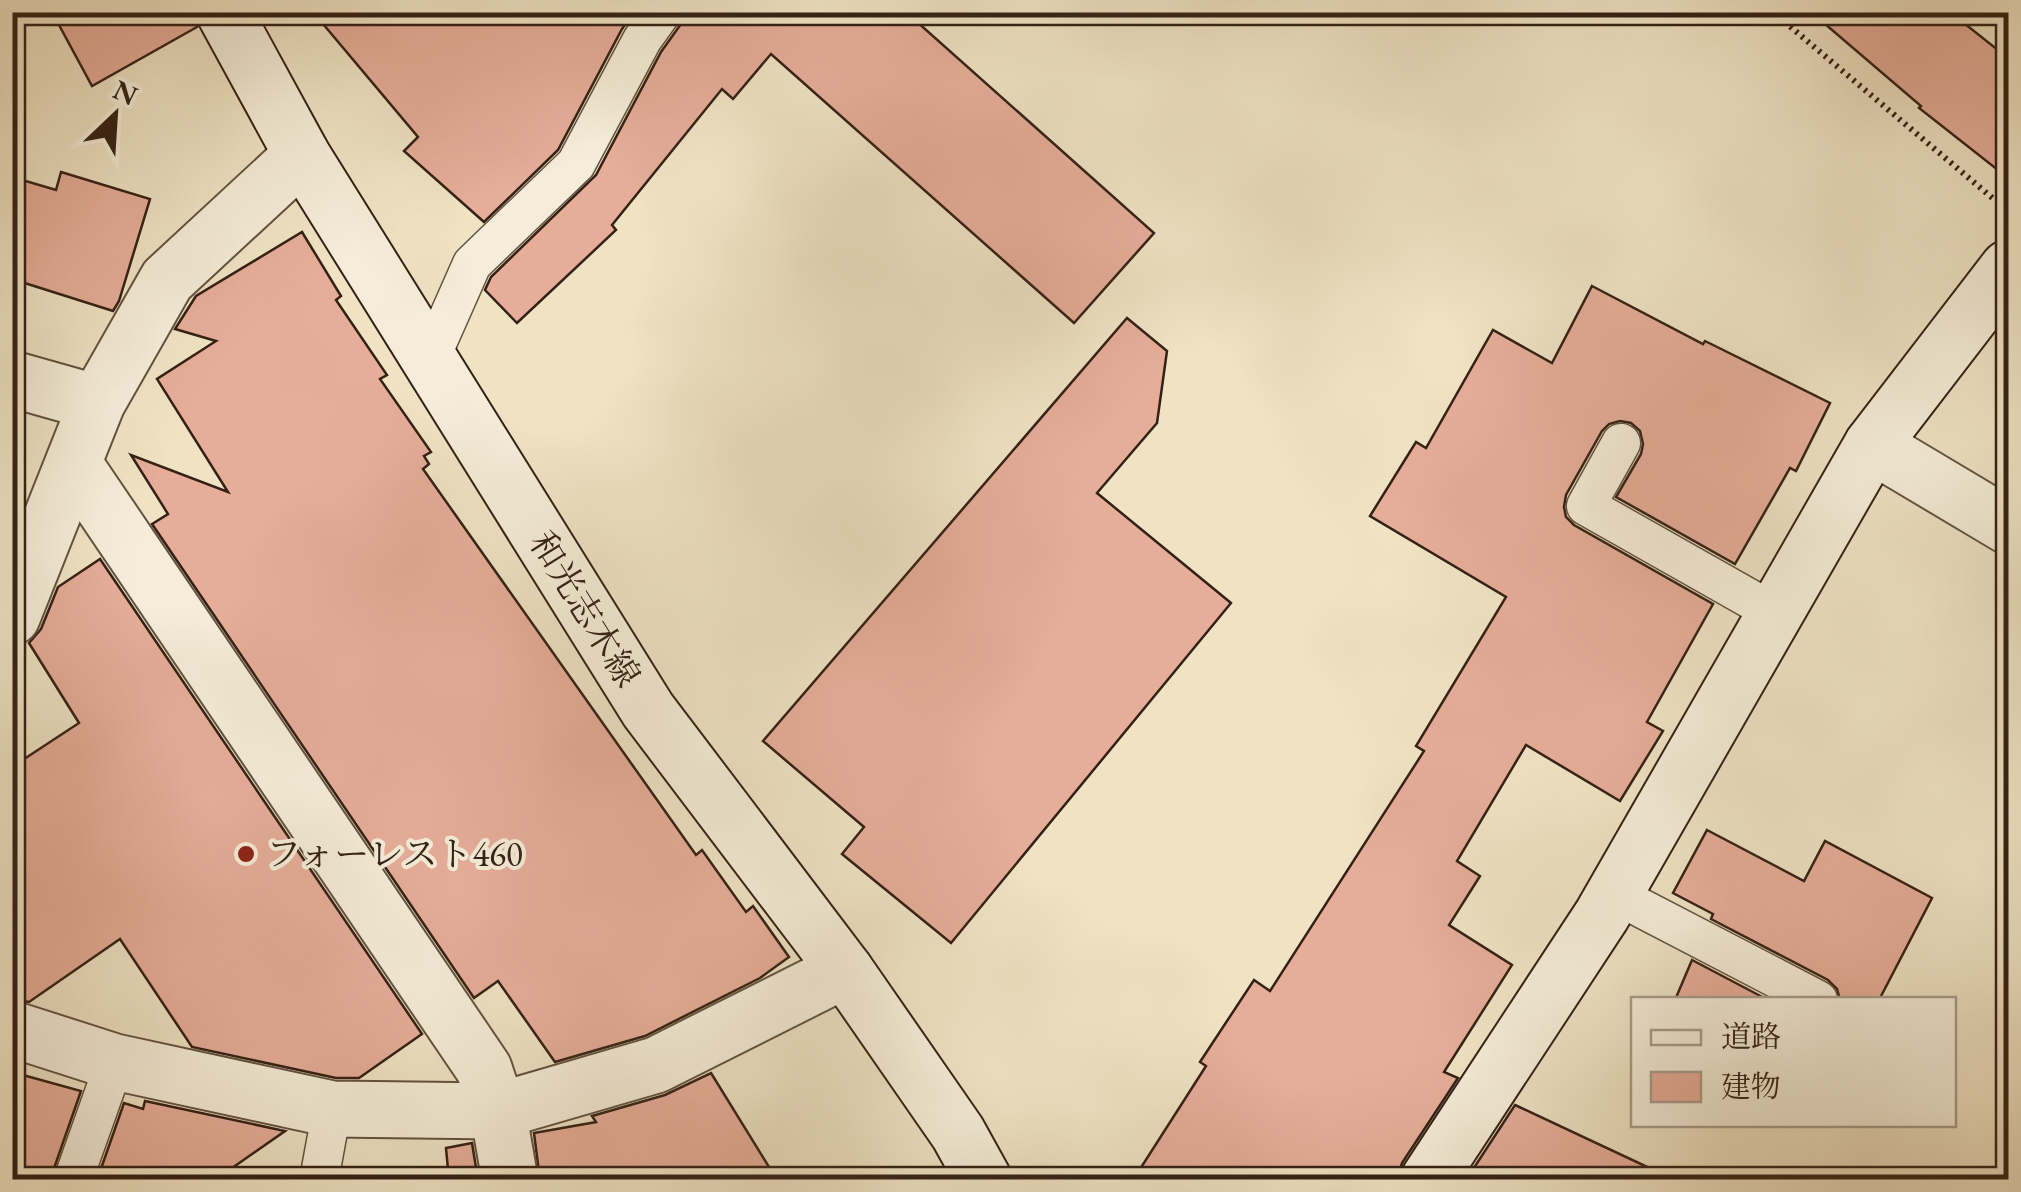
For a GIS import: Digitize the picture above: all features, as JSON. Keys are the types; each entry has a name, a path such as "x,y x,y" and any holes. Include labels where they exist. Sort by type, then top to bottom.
{"street":[{"name":"和光志木線","path":"224,12 302,155 648,710 845,970 958,1133 984,1180"},
{"path":"12,617 98,403 167,280 302,155"},
{"path":"1428,1180 1614,894 1872,445 2008,268"},
{"path":"12,378 98,403"},
{"path":"1872,445 2008,526"},
{"path":"74,464 484,1069 498,1111 510,1180"},
{"path":"12,1029 115,1062 332,1109 498,1111 656,1065 845,970"}],"lane":[{"path":"430,359 472,264 576,164 642,40 662,12"},
{"path":"1621,442 1586,506 1775,613"},
{"path":"1614,894 1812,997"},
{"path":"73,1180 115,1062"},
{"path":"319,1180 332,1109"}],"path":[{"path":"1773,12 2008,212"}],"building":[{"path":"52,12 193,12 197,27 92,86"},
{"path":"313,12 634,12 558,150 484,222 404,151 418,137"},
{"path":"684,12 906,12 1154,233 1074,323 771,54 733,99 722,89 612,225 616,230 517,323 485,290 491,277 596,175 661,52 681,24"},
{"path":"1811,12 1950,12 2008,58 2008,178 1919,108"},
{"path":"61,172 150,199 113,311 12,279 12,177 56,190"},
{"path":"302,232 341,296 336,300 387,375 380,379 431,452 424,456 429,464 423,469 696,855 702,850 746,912 753,906 789,957 760,978 645,1036 555,1062 498,981 474,998 152,524 168,514 131,455 228,492 157,379 216,341 175,329 196,296"},
{"path":"1592,286 1703,344 1705,341 1830,403 1796,471 1790,468 1735,564 1616,497 1641,454 1640,431 1631,423 1609,424 1602,431 1566,495 1566,517 1574,525 1713,604 1647,722 1663,731 1620,801 1526,745 1457,861 1480,876 1449,925 1512,965 1444,1072 1458,1078 1402,1163 1397,1180 1133,1180 1206,1066 1200,1062 1254,980 1270,991 1424,751 1416,746 1506,597 1370,516 1416,442 1426,448 1493,330 1552,363"},
{"path":"1127,318 1167,351 1157,423 1097,493 1231,603 951,943 842,854 864,827 763,741"},
{"path":"100,559 422,1034 359,1078 336,1078 192,1047 120,939 29,1002 12,999 12,767 79,723 29,643 41,629 58,587"},
{"path":"1707,830 1804,881 1825,841 1932,898 1881,997 1839,997 1828,980 1711,919 1713,914 1673,893"},
{"path":"1692,960 1762,997 1676,997"},
{"path":"12,1072 81,1091 51,1177 12,1166"},
{"path":"711,1073 777,1180 540,1180 534,1133 596,1122 592,1116 665,1095"},
{"path":"145,1101 285,1131 215,1180 97,1180 124,1103 143,1109"},
{"path":"1515,1105 1675,1180 1466,1180"},
{"path":"472,1143 478,1180 449,1180 446,1148"}],"place":[{"name":"フォーレスト460","path":"246,854"}]}
